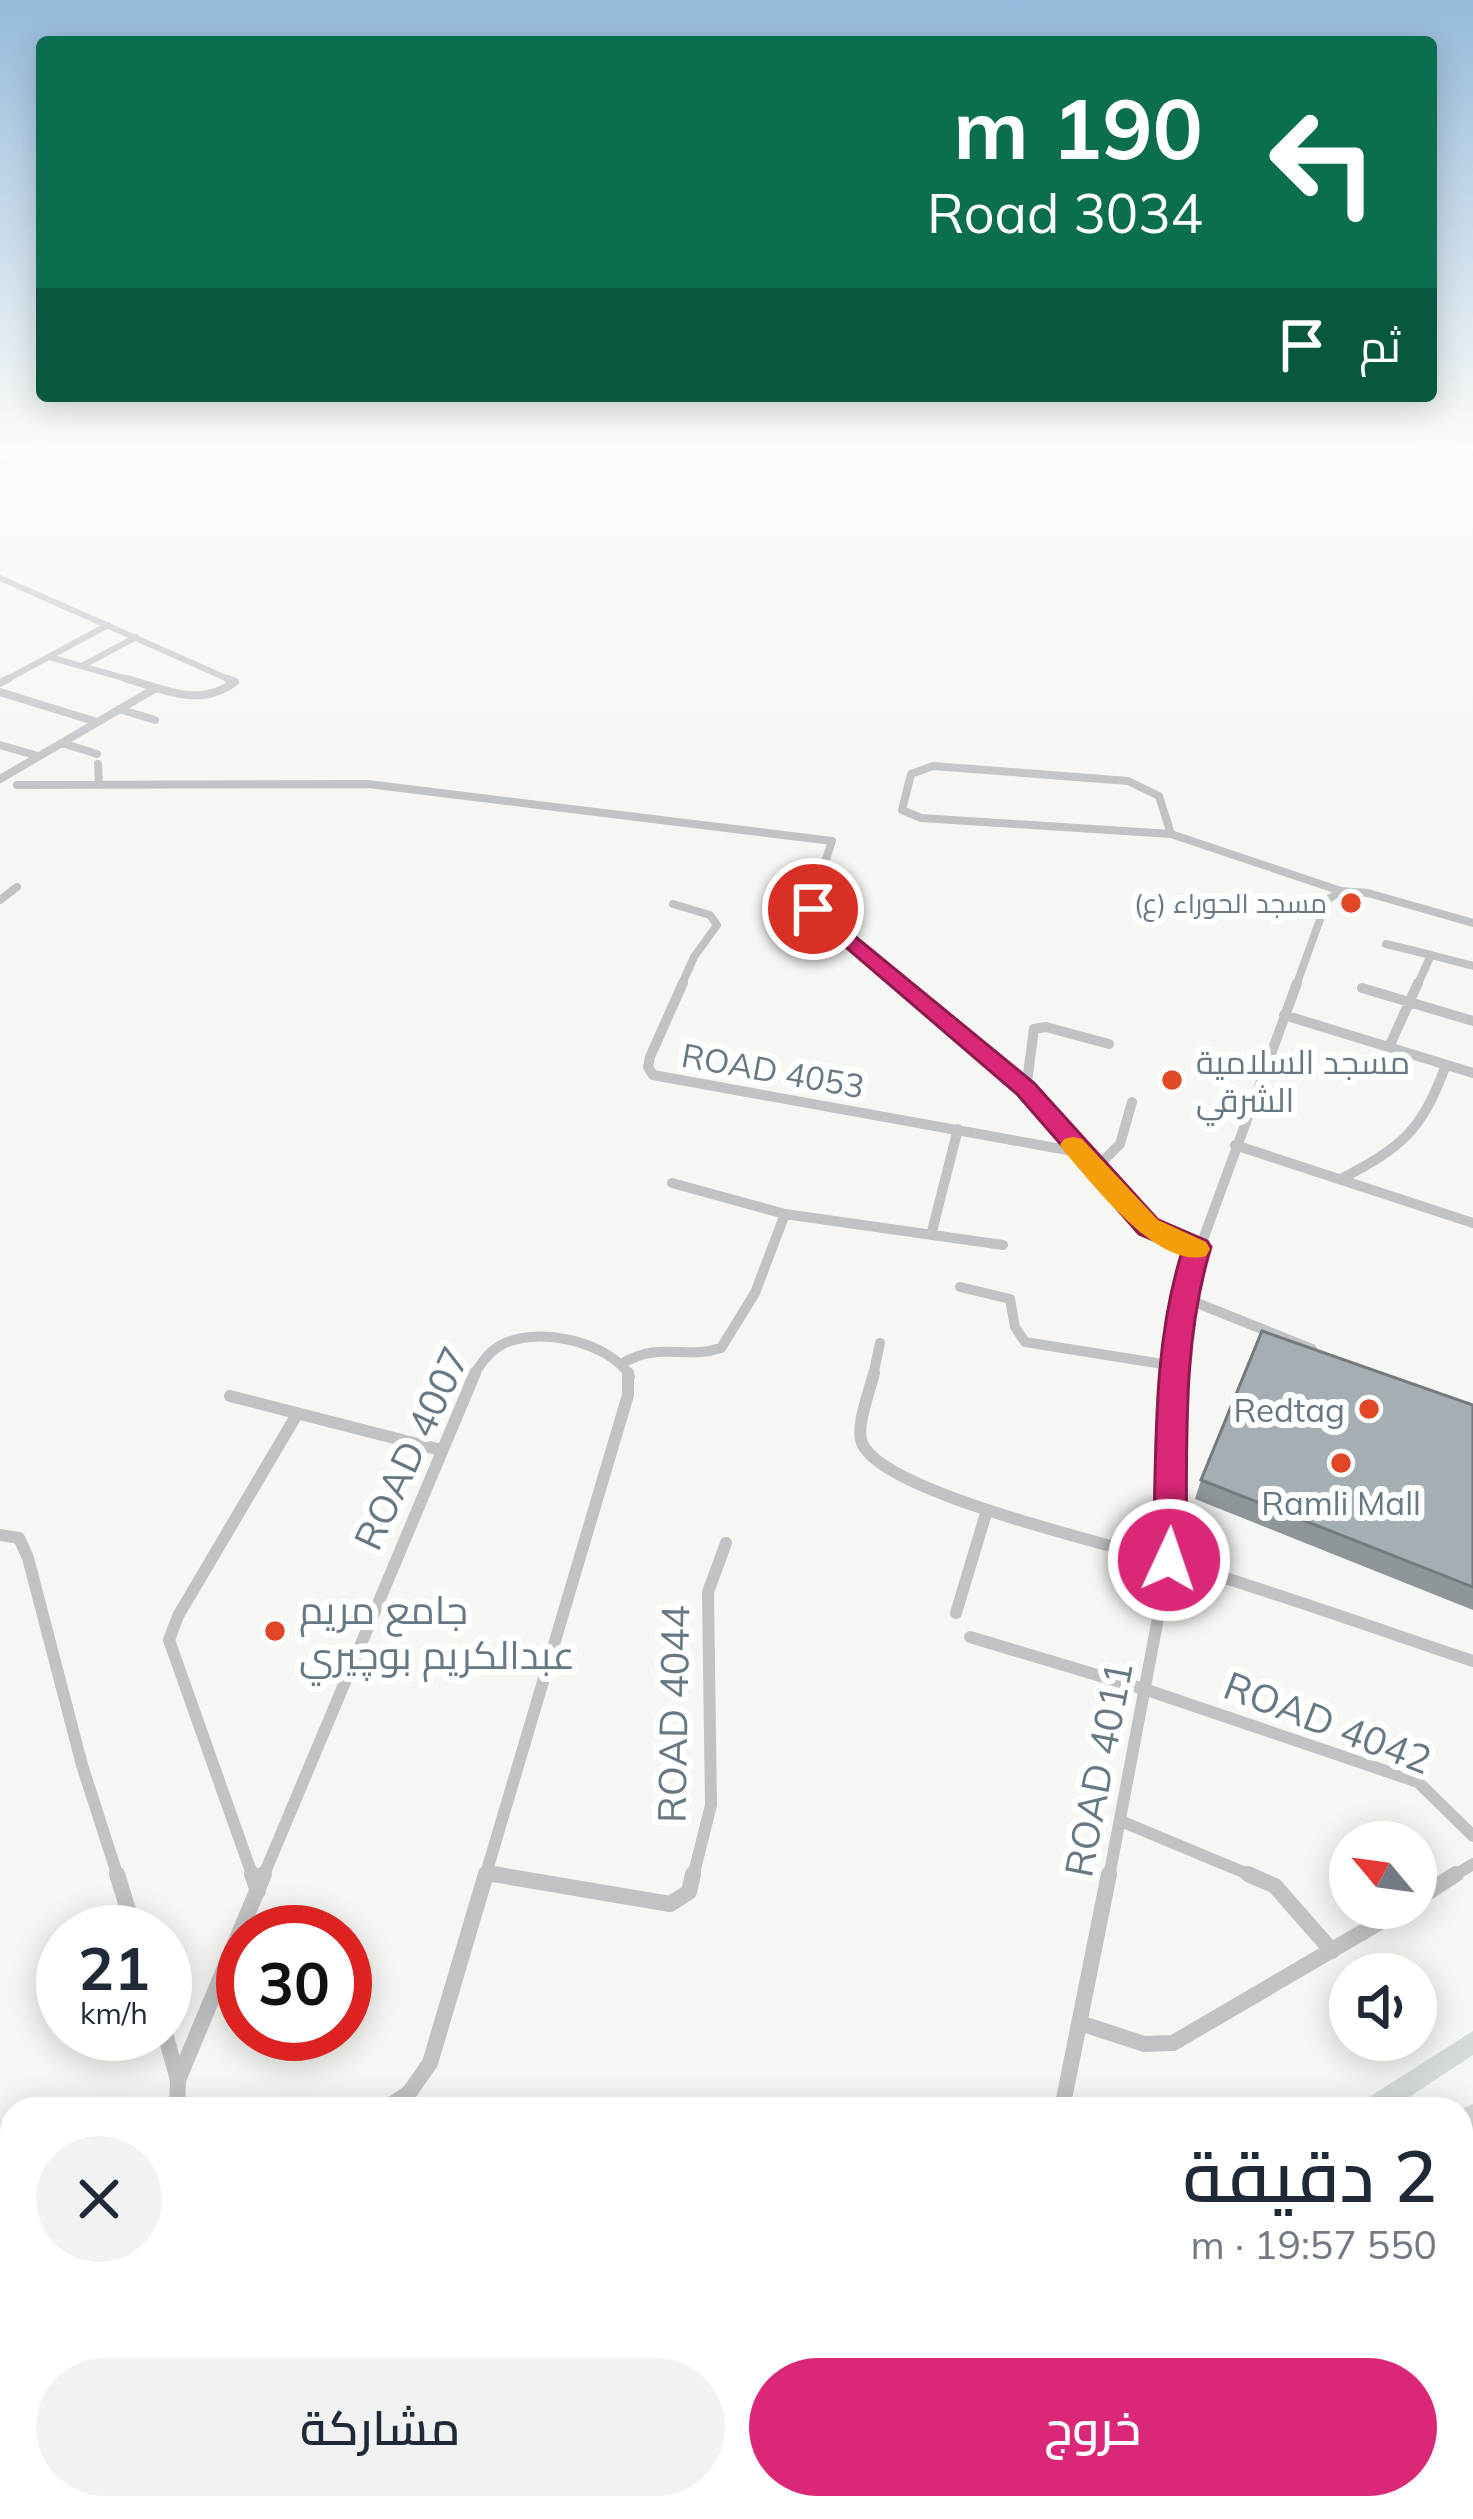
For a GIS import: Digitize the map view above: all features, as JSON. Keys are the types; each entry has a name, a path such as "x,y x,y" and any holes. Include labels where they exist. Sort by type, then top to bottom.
{"main road":[{"path":"1389,2097 1473,2042"}],"street":[{"path":"0,578 234,680 219,694 200,699 49,657"},
{"path":"0,688 108,626"},
{"path":"82,666 136,637"},
{"path":"0,688 98,722"},
{"path":"0,779 156,688"},
{"path":"119,709 155,720"},
{"path":"62,743 98,759 99,785"},
{"path":"0,745 38,756"},
{"path":"1171,834 1159,796 1128,781 933,766 914,769 905,778 902,810 921,818 1171,834 1341,891 1368,893 1473,923"},
{"path":"16,785 368,784 832,841 812,901 818,916 1026,1089 1148,1227 1197,1247"},
{"path":"0,900 17,887"},
{"name":"ROAD 4011","path":"1065,2097 1123,1822 1169,1560 1182,1297 1327,900 1341,891"},
{"name":"ROAD 4053","path":"673,904 710,915 717,925 694,957 650,1057 648,1067 653,1075 1078,1152"},
{"path":"1386,944 1473,966"},
{"path":"1389,1047 1431,955"},
{"path":"1362,988 1473,1021"},
{"path":"1284,1015 1473,1073"},
{"path":"1026,1089 1034,1029 1046,1027 1109,1044"},
{"path":"1341,1180 1413,1139 1426,1122 1446,1065"},
{"path":"1095,1169 1120,1144 1132,1102"},
{"path":"931,1235 958,1129"},
{"path":"1235,1145 1473,1223"},
{"path":"672,1184 785,1214 1003,1245"},
{"path":"403,2097 430,2063 628,1395 630,1377 623,1363 662,1345 697,1354 722,1348 754,1293 785,1214"},
{"path":"960,1287 1010,1299 1025,1342 1175,1366"},
{"path":"1182,1297 1330,1356"},
{"name":"ROAD 4007","path":"177,2097 178,2080 441,1450 485,1356 501,1340 519,1334 542,1335 596,1349 623,1363"},
{"path":"880,1343 861,1434 863,1446 910,1477 987,1510 1169,1560 1473,1660"},
{"path":"230,1396 296,1417 441,1450"},
{"path":"258,1891 169,1640 178,1616 296,1417"},
{"path":"956,1613 987,1510"},
{"path":"0,1534 19,1538 28,1558 82,1765 126,1905"},
{"name":"ROAD 4044","path":"484,1873 670,1904 689,1892 712,1805 708,1592 726,1543"},
{"name":"ROAD 4042","path":"970,1637 1147,1690 1418,1782 1473,1836"},
{"path":"1123,1822 1275,1886 1332,1951"},
{"path":"1437,1887 1473,1864"},
{"path":"1080,2023 1144,2044 1173,2043 1369,1929"},
{"path":"173,2061 178,2080"}],"building":[{"name":"Ramli Mall","path":"1262,1331 1473,1405 1473,1587 1201,1480"}],"slow traffic":[{"path":"1073,1145 1148,1227 1196,1249"}],"place":[{"name":"مسجد الحوراء (ع)","path":"1351,903"},
{"name":"مسجد السلامية الشرقي","path":"1172,1080"},
{"name":"Redtag","path":"1369,1409"},
{"name":"Ramli Mall","path":"1341,1463"},
{"name":"جامع مريم عبدالكريم بوچيري","path":"275,1631"}],"route":[{"path":"813,909 1026,1089 1148,1227 1197,1247 1176,1338 1169,1560"}]}
